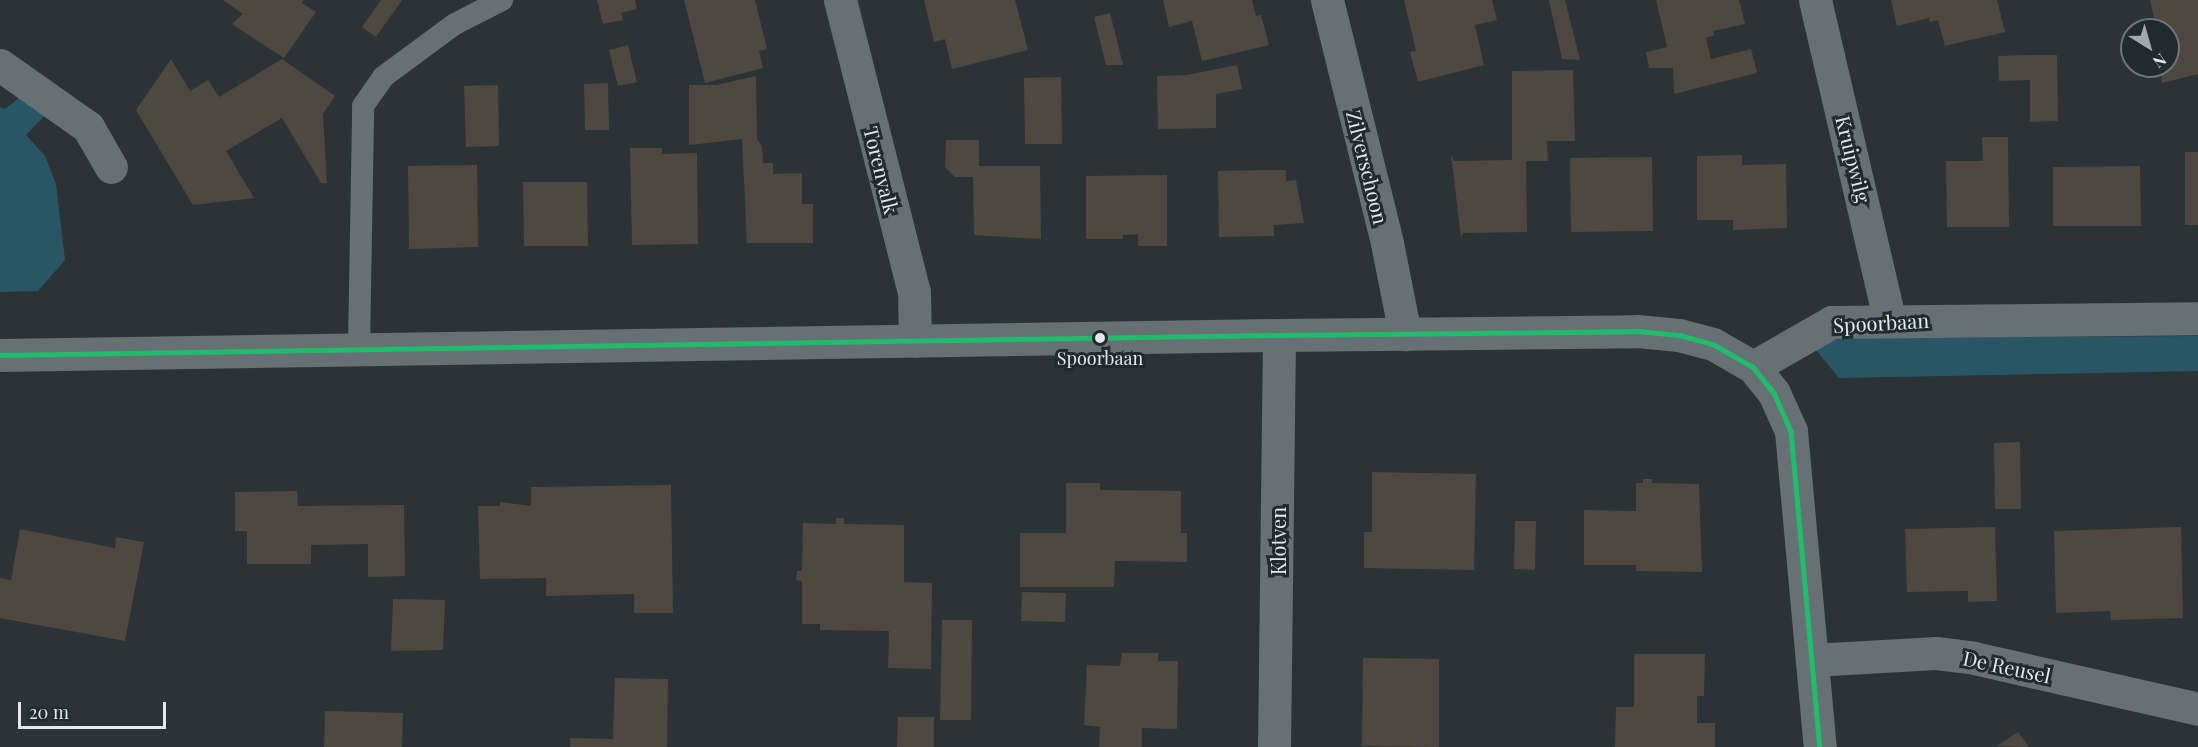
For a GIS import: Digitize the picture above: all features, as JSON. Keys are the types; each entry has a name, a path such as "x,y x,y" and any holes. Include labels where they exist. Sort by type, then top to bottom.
{"street":[{"name":"Torenvalk","path":"840,0 914,292 915,341"},
{"name":"Zilverschoon","path":"1327,0 1387,243 1405,334"},
{"name":"Kruipwilg","path":"1815,0 1889,319"},
{"path":"0,65 88,127 111,167"},
{"name":"Spoorbaan","path":"1753,367 1832,321 2198,318"},
{"path":"0,355 359,347 1279,335 1669,334 1713,344 1753,367 1774,393 1791,431 1798,473 1820,747"},
{"name":"Klotven","path":"1274,747 1279,335"},
{"name":"De Reusel","path":"1812,660 1936,653 1974,658 2198,709"}],"lane":[{"path":"359,347 363,106 383,77 455,24 502,0"}],"shaded area":[{"path":"23,95 48,112 26,135 45,156 56,184 65,260 38,291 0,292 0,107 5,109"},
{"path":"2198,336 2198,371 1839,378 1815,349 1833,340 1854,338"}],"building":[{"path":"223,0 304,0 302,3 316,12 284,58 232,24 243,14"},
{"path":"381,0 402,0 376,37 362,27"},
{"path":"597,0 635,0 637,9 621,13 623,20 603,24"},
{"path":"684,0 755,0 767,49 759,51 763,68 705,83"},
{"path":"924,0 1015,0 1028,50 952,69 945,39 934,42"},
{"path":"1163,0 1252,0 1256,16 1261,15 1269,45 1202,61 1192,21 1169,27"},
{"path":"1404,0 1492,0 1497,20 1475,25 1484,65 1418,82 1410,52 1416,51"},
{"path":"1549,0 1565,0 1580,60 1562,59"},
{"path":"1656,0 1739,0 1745,24 1713,31 1714,35 1706,38 1711,59 1751,49 1757,73 1674,94 1673,68 1649,68 1646,52 1667,47"},
{"path":"1891,0 1997,0 2005,32 1945,46 1938,20 1930,22 1929,18 1897,26"},
{"path":"2150,0 2198,0 2198,74 2162,83 2161,78 2180,78 2180,18 2154,18"},
{"path":"1110,13 1123,65 1106,65 1094,17"},
{"path":"628,45 637,82 618,86 609,50"},
{"path":"2057,55 2058,121 2030,122 2030,80 1999,81 1998,56"},
{"path":"171,59 190,91 208,80 219,97 282,59 335,96 323,114 327,183 321,183 282,118 226,151 254,198 193,205 136,110"},
{"path":"1237,65 1242,89 1216,94 1216,128 1158,129 1157,76 1187,75"},
{"path":"1573,70 1575,141 1547,141 1548,161 1526,161 1527,232 1463,233 1461,238 1451,154 1454,161 1512,160 1512,71"},
{"path":"756,76 757,139 762,146 763,163 773,163 773,174 802,173 802,204 813,204 813,243 747,243 742,139 689,145 689,85 717,85"},
{"path":"1061,77 1062,144 1025,144 1024,78"},
{"path":"608,83 609,130 585,130 584,84"},
{"path":"498,85 499,146 466,147 464,86"},
{"path":"1982,137 2008,137 2009,227 1947,227 1946,161 1983,161"},
{"path":"946,140 979,140 979,166 1040,166 1041,239 974,235 973,177 955,177 945,167"},
{"path":"630,148 662,148 662,154 697,153 698,244 632,245"},
{"path":"2185,152 2198,152 2198,225 2185,225"},
{"path":"1742,155 1742,165 1786,164 1787,228 1733,230 1733,220 1697,220 1697,156"},
{"path":"1652,157 1653,231 1571,232 1570,158"},
{"path":"477,165 478,247 409,249 408,166"},
{"path":"2140,166 2141,226 2053,226 2053,167"},
{"path":"1286,170 1286,181 1296,180 1304,223 1274,225 1274,236 1219,237 1218,171"},
{"path":"1167,175 1167,246 1138,246 1138,234 1123,235 1123,239 1086,239 1086,176"},
{"path":"523,182 587,182 588,246 524,246"},
{"path":"2020,442 2021,509 1995,509 1994,443"},
{"path":"1372,472 1476,474 1474,570 1364,568 1364,532 1372,532"},
{"path":"1643,479 1652,479 1652,483 1699,484 1702,572 1636,571 1636,565 1584,565 1584,510 1636,511 1636,483 1643,483"},
{"path":"1066,483 1100,483 1100,490 1181,491 1181,533 1187,533 1187,562 1115,561 1114,587 1020,587 1020,533 1066,533"},
{"path":"671,485 673,613 634,613 634,594 546,596 546,578 480,579 478,506 500,506 500,502 531,506 531,487"},
{"path":"297,491 298,506 404,505 405,576 368,577 368,544 311,545 311,564 247,564 247,531 235,531 235,492"},
{"path":"836,518 844,518 844,524 904,525 904,582 932,583 931,669 888,668 889,631 820,630 820,624 802,624 802,581 796,580 797,571 802,571 803,523 836,524"},
{"path":"1515,521 1536,521 1535,570 1514,569"},
{"path":"1995,527 1997,601 1968,602 1968,591 1907,592 1905,529"},
{"path":"2181,527 2183,618 2111,620 2110,611 2056,613 2054,531"},
{"path":"20,529 115,548 116,537 144,542 125,641 0,618 0,578 11,580"},
{"path":"1022,592 1066,593 1065,622 1021,621"},
{"path":"393,599 445,600 443,650 391,651"},
{"path":"942,620 972,620 971,720 940,720"},
{"path":"1122,653 1158,653 1158,661 1178,661 1177,729 1142,728 1142,747 1099,747 1100,727 1084,725 1087,665 1120,666"},
{"path":"1634,654 1705,654 1704,696 1697,696 1697,723 1715,723 1715,747 1615,747 1616,707 1634,707"},
{"path":"1363,658 1439,659 1439,747 1362,746"},
{"path":"615,678 668,679 667,747 570,747 570,738 613,739"},
{"path":"325,711 403,713 402,747 324,747"},
{"path":"898,717 934,717 934,747 897,747"},
{"path":"2018,732 2029,747 1996,746"}],"transit line":[{"path":"0,355 1279,335 1637,331 1679,335 1713,344 1753,367 1774,393 1791,431 1820,747"}],"place":[{"name":"Spoorbaan","path":"1100,338"}]}
